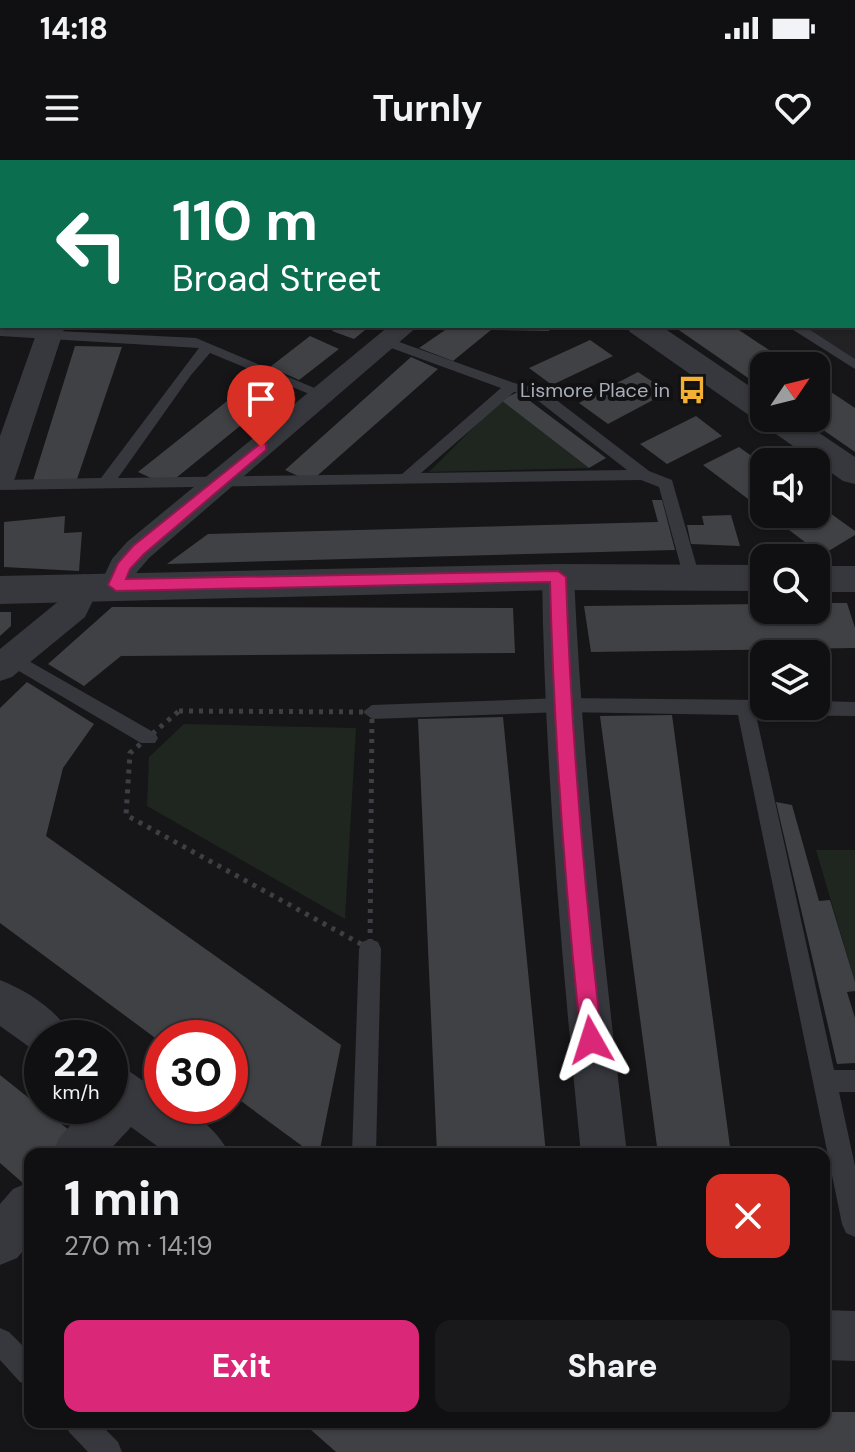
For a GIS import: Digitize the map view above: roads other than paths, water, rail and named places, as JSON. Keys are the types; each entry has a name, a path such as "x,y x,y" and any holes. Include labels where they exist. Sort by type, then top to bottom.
{"street":[{"path":"644,328 750,401"},
{"path":"0,478 51,330"},
{"path":"7,663 397,334"},
{"path":"795,432 855,473"},
{"path":"558,577 562,705 579,926 603,1148"},
{"path":"0,590 558,577 750,578"},
{"path":"0,1000 26,1020"},
{"path":"128,1098 198,1148"},
{"path":"79,1148 96,1124"},
{"path":"0,1241 24,1213"},
{"path":"830,1335 855,1336"}],"lane":[{"path":"797,328 855,365"},
{"path":"0,332 51,330 196,342 324,395"},
{"path":"397,334 511,387 537,392 643,475 666,484 691,578"},
{"path":"106,483 176,385 209,346"},
{"path":"404,480 511,387"},
{"path":"0,485 643,475"},
{"path":"7,663 148,738"},
{"path":"372,712 562,705 746,710 855,709"},
{"path":"746,710 855,1224"},
{"path":"364,1148 370,949"},
{"path":"826,1081 855,1081"},
{"path":"0,1341 24,1366"},
{"path":"85,1428 108,1452"}],"place":[{"name":"Lismore Place in","path":"692,390"}]}
